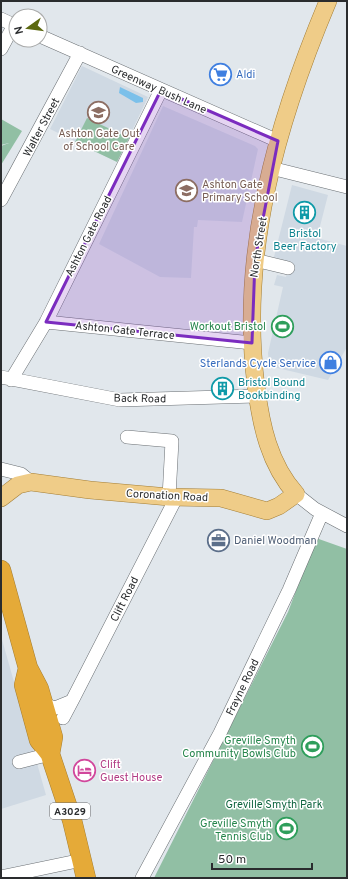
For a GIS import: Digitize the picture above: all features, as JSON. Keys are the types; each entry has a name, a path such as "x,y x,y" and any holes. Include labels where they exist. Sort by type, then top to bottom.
{"highway":[{"name":"A3029","path":"1,570 28,668 39,689 53,737 50,754"},
{"name":"A3029","path":"28,668 24,685 39,740 50,754 72,820 86,872"}],"main road":[{"name":"North Street","path":"296,494 284,480 273,460 264,433 257,396 252,343 251,300 255,260 278,141 290,99 306,54 328,1"},
{"name":"Coronation Road","path":"1,498 18,485 31,482 90,490 172,497 221,498 267,511 279,506 296,494"}],"street":[{"path":"1,49 8,38"},
{"name":"Greenway Bush Lane","path":"48,40 278,141"},
{"name":"Walter Street","path":"1,200 80,54"},
{"name":"Ashton Gate Road","path":"6,378 46,322 161,90"},
{"path":"272,168 347,187"},
{"path":"255,260 288,268"},
{"name":"Ashton Gate Terrace","path":"46,322 252,343"},
{"name":"Back Road","path":"6,378 120,400 257,396"},
{"path":"127,437 172,441 172,497"},
{"name":"Coronation Road","path":"1,469 21,474 31,482"},
{"path":"296,494 322,513 347,526"},
{"name":"Clift Road","path":"63,718 172,497"},
{"name":"Frayne Road","path":"142,878 220,732 289,590 322,513"},
{"path":"44,704 55,708 72,701"},
{"path":"19,762 50,754"},
{"path":"1,877 86,872"}],"highlighted area":[{"path":"161,90 278,141 255,260 252,343 46,322"}],"shaded area":[{"name":"Ashton Gate Out of School Care","path":"82,66 148,97 117,162 50,129"},
{"name":"Ashton Gate Primary School","path":"163,106 255,146 258,149 242,222 198,220 197,227 194,227 191,278 160,277 99,244"},
{"path":"292,185 328,195 317,238 347,246 347,347 328,380 269,366 268,353 283,287 274,285 277,275 286,277 290,262 274,257"},
{"path":"1,636 46,795 1,809"}],"green space":[{"path":"87,118 129,138 117,162 75,142"},
{"path":"1,119 22,131 1,165 1,146 9,143 1,145"},
{"name":"Greville Smyth Park","path":"316,538 347,549 347,878 154,878 288,612"}],"water":[{"path":"120,87 143,98 143,102 136,103 119,93"}],"place":[{"name":"Aldi","path":"220,74"},
{"name":"Ashton Gate Out of School Care","path":"99,113"},
{"name":"Ashton Gate Primary School","path":"186,190"},
{"name":"Bristol Beer Factory","path":"305,213"},
{"name":"Workout Bristol","path":"282,326"},
{"name":"Sterlands Cycle Service","path":"331,363"},
{"name":"Bristol Bound Bookbinding","path":"222,388"},
{"name":"Daniel Woodman","path":"218,540"},
{"name":"Greville Smyth Community Bowls Club","path":"312,746"},
{"name":"Clift Guest House","path":"84,770"},
{"name":"Greville Smyth Tennis Club","path":"287,829"}]}
